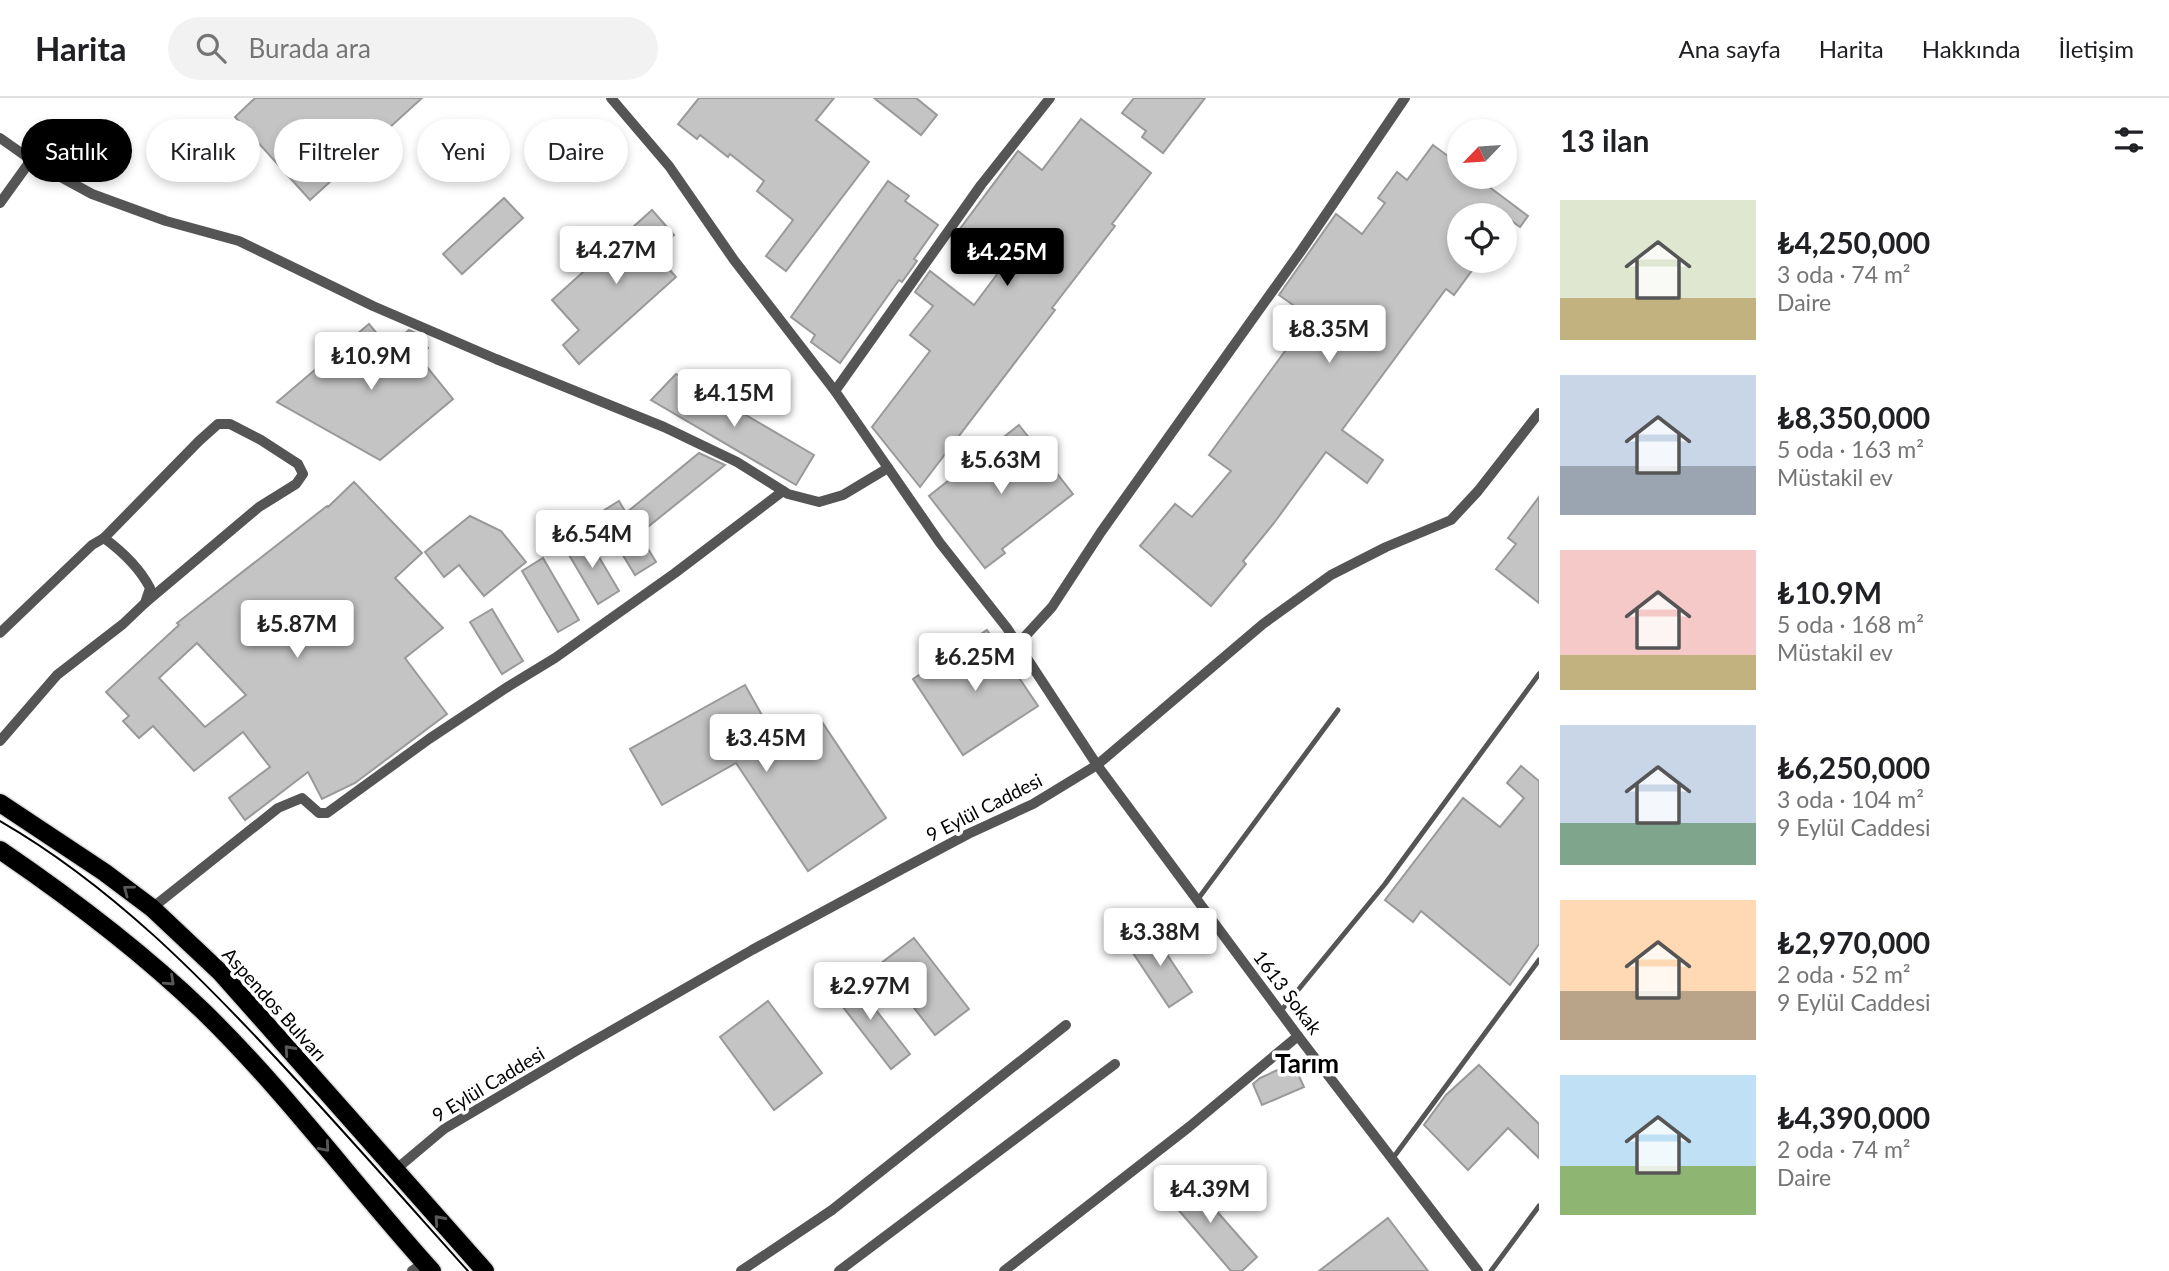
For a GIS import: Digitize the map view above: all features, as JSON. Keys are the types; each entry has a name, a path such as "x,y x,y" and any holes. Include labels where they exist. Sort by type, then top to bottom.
{"main road":[{"name":"Aspendos Bulvarı","path":"0,803 104,872 152,908 221,973 485,1271"},
{"path":"0,850 57,889 137,950 205,1013 275,1089 423,1268"}],"street":[{"name":"1613 Sokak","path":"611,98 669,166 734,260 835,391 940,543 1018,644 1097,765 1298,1036 1478,1271"},
{"path":"835,391 981,185 1050,98"},
{"path":"1018,644 1052,607 1101,532 1301,251 1405,98"},
{"path":"0,138 21,152"},
{"path":"0,203 21,175"},
{"path":"71,182 92,194 166,221 239,241 373,306 664,427 737,462 783,491 819,502 843,495 888,468"},
{"name":"9 Eylül Caddesi","path":"394,1171 444,1129 576,1051 752,950 968,834 1033,804 1097,765 1264,624 1331,575 1386,547 1451,520 1478,491 1539,413"},
{"path":"0,633 92,545 104,538 218,424 230,424 298,464 303,474 296,484 259,507 123,624 57,675 0,741"},
{"path":"152,908 278,808 302,798 318,814 327,813 429,740 588,635 783,491"},
{"path":"104,538 143,574 150,588 145,603"},
{"path":"741,1271 832,1210 1066,1025"},
{"path":"1004,1271 1189,1127 1298,1036"},
{"path":"839,1271 1115,1064"}],"lane":[{"path":"1280,1012 1385,884 1539,674"},
{"path":"1198,899 1338,710"},
{"path":"1393,1158 1539,960"},
{"path":"1492,1271 1539,1206"}],"building":[{"path":"255,98 422,98 399,119 274,119 274,160 260,145 260,119 235,117"},
{"path":"699,98 834,98 816,120 869,162 786,271 766,256 793,220 757,191 764,181 730,154 728,157 700,135 697,139 678,124"},
{"path":"874,98 916,98 937,115 921,135"},
{"path":"1134,98 1205,98 1163,153 1142,137 1146,131 1122,113"},
{"path":"1081,119 1151,173 1112,224 1115,226 1052,308 1055,310 920,487 872,427 930,351 910,335 933,306 915,292 930,271 974,305 1004,265 959,230 1018,151 1042,170"},
{"path":"1433,145 1447,155 1447,189 1492,189 1511,203 1447,203 1447,273 1470,273 1454,295 1446,289 1342,430 1383,460 1367,483 1326,452 1243,561 1246,564 1211,606 1140,546 1175,504 1192,517 1231,471 1209,455 1310,317 1279,295 1336,214 1362,234 1385,203 1378,198 1397,172 1407,180"},
{"path":"888,181 909,196 905,201 938,225 914,259 917,261 902,282 899,280 840,363 811,342 815,335 791,317"},
{"path":"294,182 330,182 310,200"},
{"path":"504,198 523,218 462,274 443,254"},
{"path":"1517,208 1528,216 1520,227 1517,225"},
{"path":"652,210 674,235 654,252 676,277 579,364 563,345 579,330 552,300"},
{"path":"369,324 388,347 409,330 416,333 428,348 418,356 453,399 380,460 277,402"},
{"path":"676,374 814,455 796,485 651,400"},
{"path":"1019,425 1073,494 1002,549 1005,553 985,568 929,496"},
{"path":"699,453 725,465 639,534 656,562 635,575 598,514 619,501 626,513"},
{"path":"354,482 422,553 395,578 443,628 405,658 447,714 355,783 322,799 308,772 245,820 229,798 270,767 243,732 194,771 153,726 139,738 123,721 129,716 106,692 179,625 177,623 328,507","holes":["197,643 246,695 205,727 159,678"]},
{"path":"1539,497 1539,603 1496,569 1516,544 1508,538"},
{"path":"470,516 501,531 526,562 484,596 459,565 444,577 425,552"},
{"path":"586,535 619,591 598,604 565,548"},
{"path":"543,558 579,620 558,632 522,571"},
{"path":"492,609 523,661 502,674 470,622"},
{"path":"987,630 1038,706 963,755 913,679"},
{"path":"745,685 781,749 822,722 886,818 808,871 736,763 662,805 630,749"},
{"path":"1521,766 1539,781 1539,944 1510,985 1421,911 1413,922 1385,900 1463,798 1500,827 1524,798 1507,783"},
{"path":"1150,929 1192,992 1169,1007 1127,944"},
{"path":"914,938 969,1009 935,1035 880,964"},
{"path":"848,974 910,1054 891,1069 829,989"},
{"path":"768,1001 822,1073 774,1110 720,1037"},
{"path":"1293,1063 1304,1087 1262,1105 1253,1084"},
{"path":"1479,1065 1539,1124 1539,1158 1508,1128 1468,1170 1424,1125 1446,1095"},
{"path":"1184,1174 1257,1257 1242,1271 1231,1271 1163,1192"},
{"path":"1388,1218 1428,1271 1319,1271"}],"tram line":[{"path":"0,821 80,874 117,903 188,967 287,1070 468,1271"}],"district":[{"name":"Tarım","path":"1307,1063"}]}
